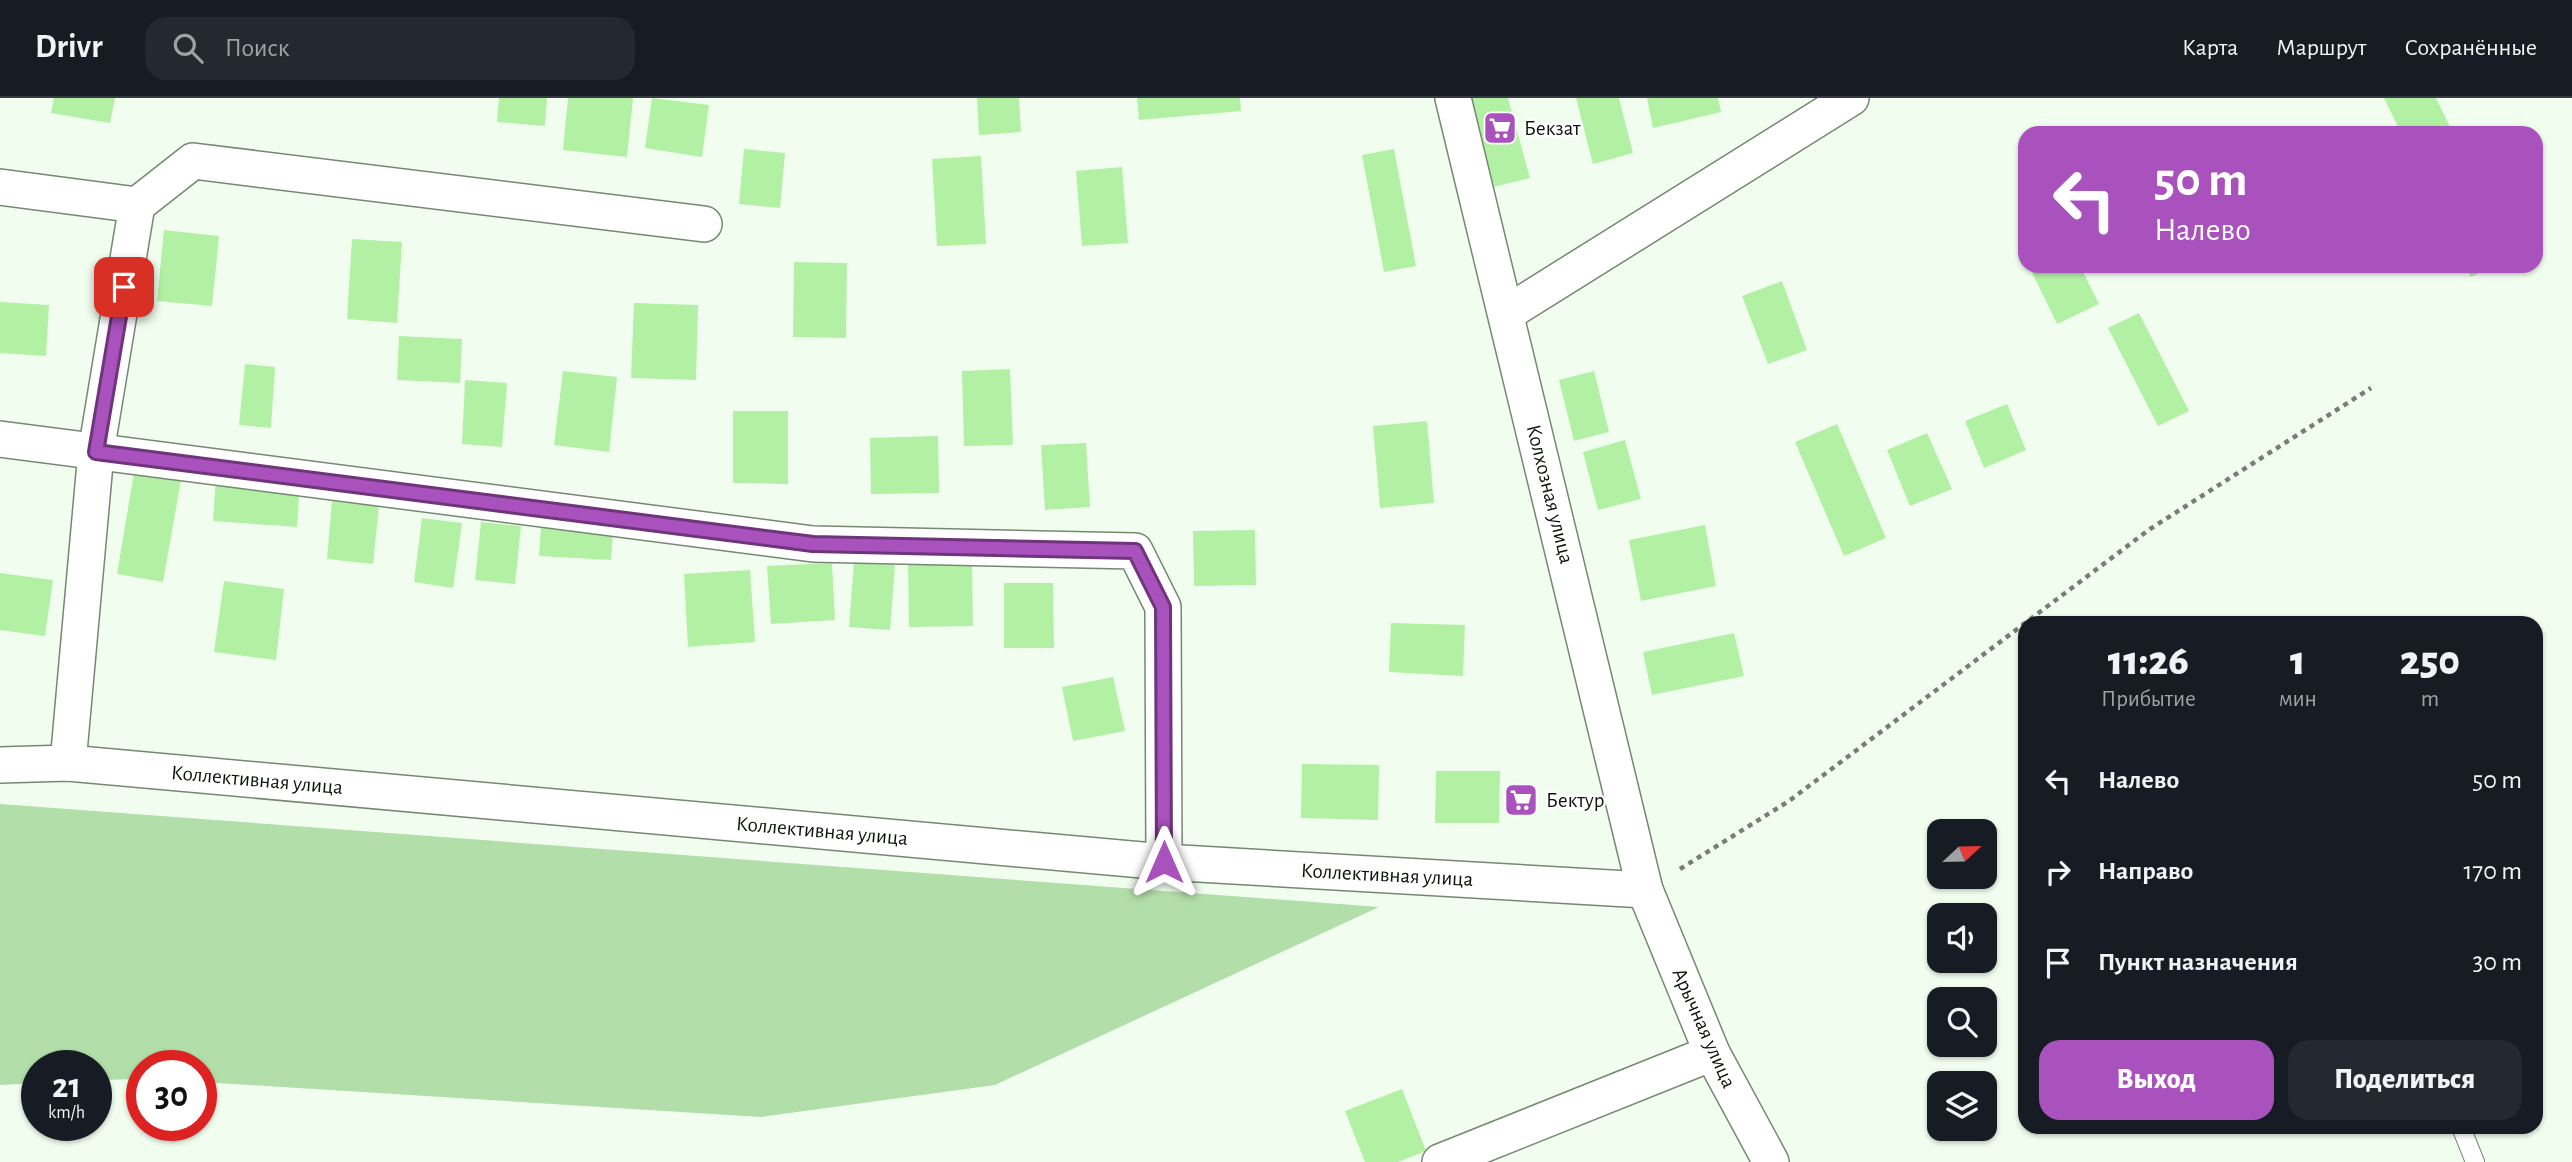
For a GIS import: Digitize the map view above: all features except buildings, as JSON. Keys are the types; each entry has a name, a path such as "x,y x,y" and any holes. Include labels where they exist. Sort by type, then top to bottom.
{"street":[{"name":"Колхозная улица","path":"1453,98 1645,890"},
{"path":"1507,313 1851,98"},
{"path":"68,763 96,452 137,205 193,161 704,224"},
{"path":"0,187 137,205"},
{"path":"0,439 813,544 1135,551 1163,607 1164,862"},
{"name":"Коллективная улица","path":"0,765 68,763 1164,862 1645,890"},
{"name":"Арычная улица","path":"1645,890 1712,1053 1771,1162"},
{"path":"1440,1162 1712,1053"}],"lane":[{"path":"2464,1134 2475,1162"}],"path":[{"path":"2034,616 2150,529 2371,388"},
{"path":"1645,890 1788,801 2018,628"}],"green space":[{"path":"0,804 1379,907 995,1085 761,1117 217,1083 217,1050 126,1050 126,1079 112,1080 112,1050 21,1050 21,1084 0,1085"}],"place":[{"name":"Бекзат","path":"1500,128"},
{"name":"Бектур","path":"1521,800"}],"route":[{"path":"124,287 96,452 813,544 1135,551 1163,607 1164,862"}]}
